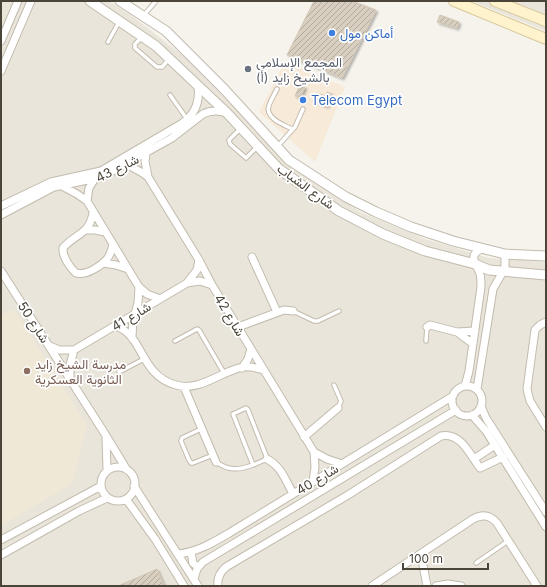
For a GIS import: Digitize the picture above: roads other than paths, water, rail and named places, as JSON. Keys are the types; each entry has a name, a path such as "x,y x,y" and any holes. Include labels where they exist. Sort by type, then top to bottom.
{"main road":[{"path":"454,1 546,38"},
{"path":"495,1 546,21"}],"street":[{"path":"1,41 18,1"},
{"path":"1,71 31,1"},
{"name":"شارع الشباب","path":"90,1 120,20 156,46 227,113 284,173 340,211 383,234 425,251 475,264 489,270 546,275"},
{"name":"شارع الشباب","path":"120,1 166,31 224,89 289,160 346,197 411,227 481,249 505,254 546,256"},
{"path":"140,35 145,26 145,17"},
{"path":"156,46 155,37 166,31"},
{"path":"188,120 197,105 199,92 198,86"},
{"name":"شارع 43","path":"1,215 55,185 102,178 172,138 203,114 215,110 227,113"},
{"name":"شارع 43","path":"1,206 55,185 100,171 188,120"},
{"name":"شارع 42","path":"146,153 146,170 148,177 314,452"},
{"name":"شارع 42","path":"126,164 142,172 148,177"},
{"path":"87,201 88,192 94,180"},
{"path":"55,185 76,194 87,201 139,287 147,294 160,299"},
{"path":"340,211 347,206 348,200 346,197"},
{"path":"93,212 91,222 86,230 64,246 62,253 73,271 83,274 103,264 110,255 113,244"},
{"path":"86,230 105,232"},
{"path":"465,386 469,371 482,287 474,257 478,250 481,249"},
{"path":"476,389 493,289 504,272 506,264 505,254"},
{"path":"252,257 277,312"},
{"name":"شارع 41","path":"74,350 187,283 196,270 199,260"},
{"path":"103,264 116,265 128,269"},
{"name":"شارع 50","path":"1,271 127,470"},
{"path":"187,283 200,281 212,285"},
{"path":"132,338 134,314 138,303 139,287"},
{"path":"482,287 493,289"},
{"path":"238,327 277,312 284,310 293,311"},
{"path":"546,322 535,330 527,384 530,401 546,427"},
{"path":"427,327 430,325 457,332 475,331"},
{"path":"114,326 124,330 132,338 155,374 170,383 189,387 242,368 264,370"},
{"path":"457,332 473,344"},
{"path":"47,343 52,348 59,350 74,350 69,372 70,380"},
{"path":"242,368 248,359 251,349"},
{"path":"481,406 476,413 472,415 463,415 456,410 453,403 453,396 456,391 465,386 471,386 476,389 482,397 481,406 486,418 546,512"},
{"path":"184,387 214,459"},
{"name":"شارع 40","path":"178,554 192,552 205,547 453,396"},
{"path":"304,436 338,408"},
{"name":"شارع 40","path":"198,567 203,562 456,410"},
{"path":"472,415 482,425 496,445 546,527"},
{"path":"105,434 107,471"},
{"path":"218,586 218,578 226,567 348,495 441,436 451,436 460,441 482,469 503,457"},
{"path":"474,459 496,445"},
{"path":"314,452 327,460 342,464"},
{"path":"313,482 315,467 314,452"},
{"path":"267,459 280,470 293,494"},
{"path":"115,468 123,468 127,470 134,479 132,494 126,499 114,501 107,498 101,486 102,478 107,471 115,468"},
{"path":"1,540 101,486"},
{"path":"134,486 196,583"},
{"path":"1,555 79,511 107,498"},
{"path":"126,499 155,539 184,586"},
{"path":"372,586 473,519 482,516 494,519 537,586"},
{"path":"192,552 193,563 198,567 196,583"},
{"path":"421,554 427,586"},
{"path":"436,586 448,584 461,586"}],"lane":[{"path":"145,17 156,1"},
{"path":"108,42 120,20"},
{"path":"140,35 135,44 135,48 157,67 162,67 169,59"},
{"path":"277,89 268,108 269,114 272,118 290,129 293,129"},
{"path":"170,94 188,120"},
{"path":"277,147 295,127 303,109"},
{"path":"241,128 229,140 230,144 246,158 258,146"},
{"path":"293,311 314,321 318,321 339,311"},
{"path":"426,341 427,327"},
{"path":"175,341 197,329 200,330 225,374"},
{"path":"119,372 144,359"},
{"path":"334,385 341,401 338,408"},
{"path":"202,429 182,438 181,441 191,463 214,459 221,466 237,470 253,465 267,459 246,408 234,413 233,415 253,465"},
{"path":"476,563 508,540"}],"place":[{"name":"أماكن مول","path":"332,33"},
{"name":"المجمع الإسلامي (أ) بالشيخ زايد","path":"248,69"},
{"name":"Telecom Egypt","path":"303,100"},
{"name":"مدرسة الشيخ زايد الثانوية العسكرية","path":"27,371"}]}
